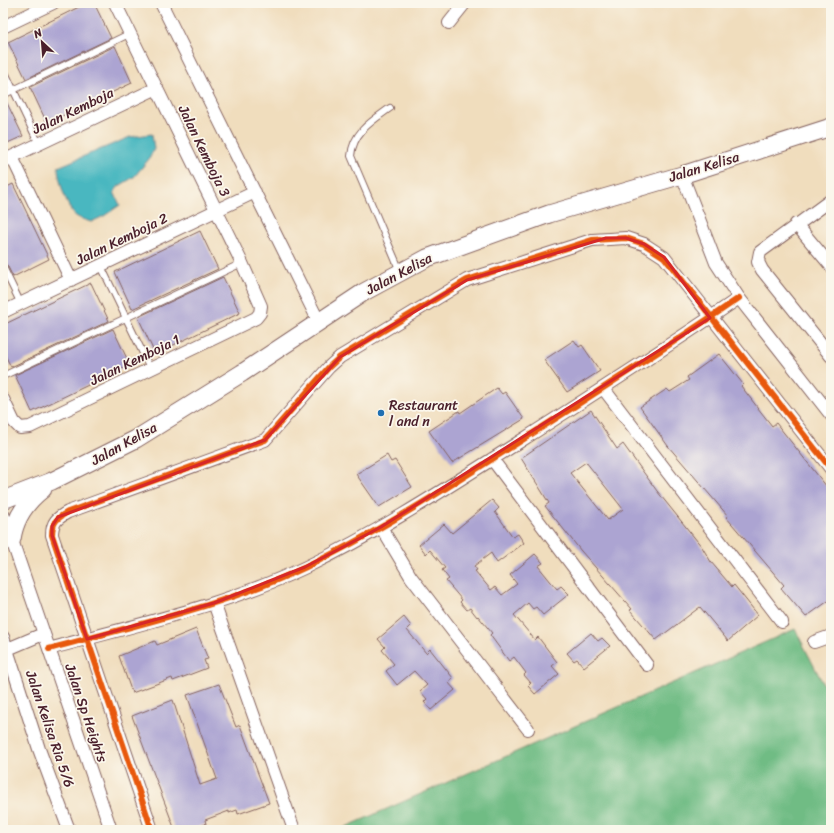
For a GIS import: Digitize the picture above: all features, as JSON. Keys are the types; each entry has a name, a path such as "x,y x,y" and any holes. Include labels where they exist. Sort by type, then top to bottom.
{"main road":[{"name":"Jalan Kelisa","path":"3,500 52,482 136,439 400,271 444,250 541,217 831,127"},
{"path":"7,536 15,525 23,508 36,494 52,482"}],"street":[{"path":"3,27 53,3"},
{"name":"Jalan Kemboja 3","path":"115,3 131,33 242,263 261,306 260,313"},
{"path":"161,3 319,322"},
{"path":"449,23 465,3"},
{"name":"Jalan Kemboja","path":"7,159 157,88"},
{"path":"7,159 71,280"},
{"path":"682,174 716,263 739,298 831,415"},
{"name":"Jalan Kemboja 2","path":"3,312 254,192"},
{"path":"831,200 796,224 760,252 758,262 762,270 831,356"},
{"path":"796,224 831,266"},
{"path":"152,830 52,535 52,526 58,517 68,512 265,440 329,367 340,357 448,290 467,280 592,240 626,238 644,244 664,257 710,318 831,469"},
{"path":"49,650 138,626 214,602 266,584 305,567 381,528 603,388 739,298"},
{"name":"Jalan Kemboja 1","path":"3,399 14,422 20,428 30,428 256,318 260,313"},
{"path":"603,388 782,622"},
{"path":"492,459 647,665"},
{"name":"Jalan Sp Heights","path":"3,514 7,536 49,650 111,830"},
{"path":"381,528 411,577 528,729"},
{"path":"214,602 293,827"},
{"path":"5,650 43,634"},
{"path":"814,642 831,636"},
{"name":"Jalan Kelisa Ria 5/6","path":"3,637 5,650 69,830"}],"lane":[{"path":"3,95 131,33"},
{"path":"3,68 39,144"},
{"path":"390,108 372,120 359,134 354,141 351,156 400,271"},
{"path":"3,376 242,263"},
{"path":"101,266 151,370"},
{"path":"3,267 21,304"}],"highlighted area":[{"path":"606,238 626,238 644,244 664,257 710,318 381,527 305,567 214,603 87,639 52,535 52,526 58,517 265,440 340,357 467,280"}],"green space":[{"path":"795,629 831,699 831,830 339,830"}],"water":[{"path":"152,134 154,149 149,159 134,177 119,186 114,192 120,205 104,216 91,222 76,216 69,207 58,167 130,137"}],"building":[{"path":"87,3 94,3 111,38 26,79 8,42"},
{"path":"115,46 132,83 47,123 30,87"},
{"path":"3,99 5,99 23,136 3,145"},
{"path":"13,184 49,259 13,277 7,265 3,263 3,189"},
{"path":"200,231 218,269 132,309 115,272"},
{"path":"223,277 240,313 155,354 138,317"},
{"path":"91,283 109,321 11,367 3,351 3,325"},
{"path":"113,329 130,365 32,412 15,375"},
{"path":"574,340 579,347 582,345 600,371 567,392 544,360"},
{"path":"719,354 743,384 741,386 772,426 776,423 831,492 831,599 806,617 781,588 784,585 726,517 728,516 668,446 640,407 667,389 670,392 689,380 687,377"},
{"path":"497,388 502,394 505,392 524,419 452,463 429,431 459,411 460,413"},
{"path":"591,410 617,449 623,444 657,491 702,547 711,562 732,587 734,585 758,615 728,641 700,607 656,640 630,610 632,609 581,551 545,506 549,503 521,458","holes":["586,462 623,509 608,520 570,473"]},
{"path":"387,455 391,462 395,460 412,487 379,507 356,474"},
{"path":"492,500 499,508 495,512 513,537 518,534 524,543 497,563 491,553 474,566 477,570 475,571 491,590 495,587 502,595 517,584 510,575 535,554 543,563 538,566 551,582 557,589 561,586 569,594 543,615 536,607 533,609 528,603 514,615 535,640 538,637 557,662 552,666 559,674 535,694 528,686 531,683 524,675 526,673 514,657 509,661 490,635 492,633 478,616 477,617 470,608 467,610 460,602 462,600 446,581 449,579 442,570 445,568 430,550 426,554 419,545 444,524 452,533"},
{"path":"404,617 411,626 407,630 426,653 430,649 453,678 448,682 455,690 431,710 424,702 427,699 420,691 427,685 414,671 397,685 386,671 394,664 382,650 385,647 378,639"},
{"path":"196,629 208,659 204,660 207,668 173,681 172,678 132,693 119,656 155,641 157,645"},
{"path":"591,633 598,641 602,638 610,646 584,667 577,659 574,661 567,653"},
{"path":"219,684 236,727 240,725 269,803 238,814 237,810 229,813 229,811 205,820 206,824 190,830 175,830 132,716 173,700 200,785 217,779 187,695"}],"cycle path":[{"path":"152,830 52,535 54,524 58,518 68,512 265,440 329,367 340,357 467,280 592,240 626,238 644,244 664,257 831,469"},
{"path":"49,649 211,604 275,581 306,567 387,524 465,476 628,372 739,298"}],"place":[{"name":"Restaurant l and n","path":"381,413"}]}
